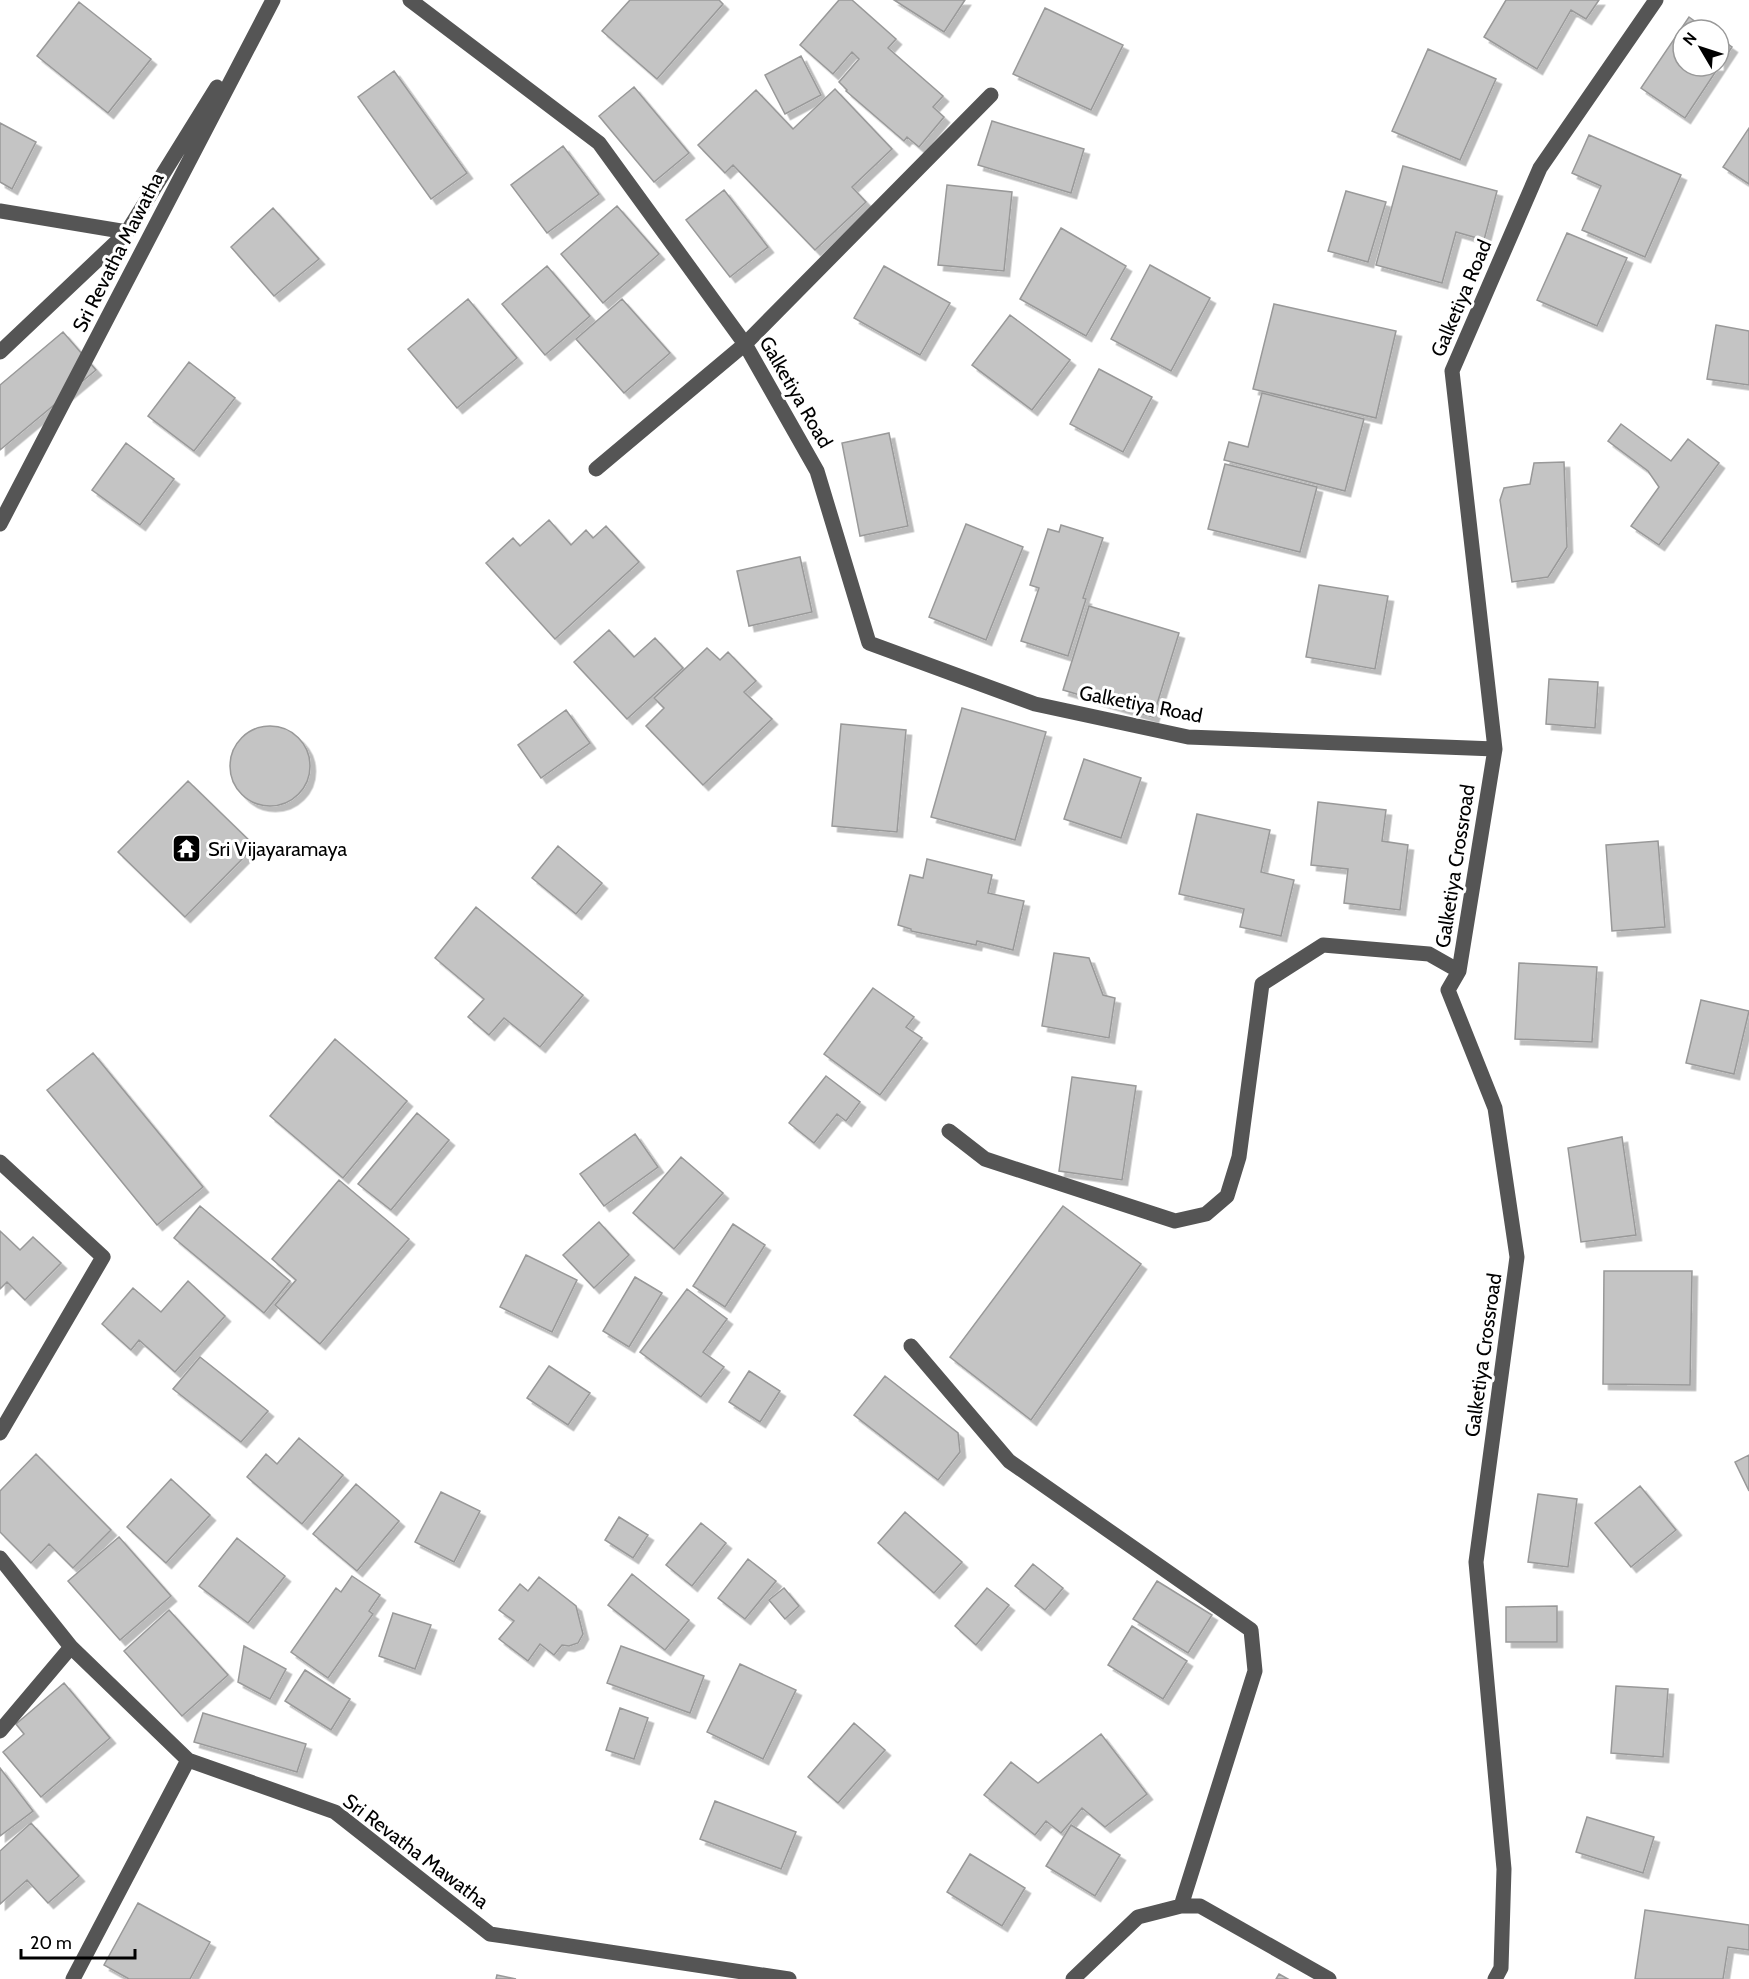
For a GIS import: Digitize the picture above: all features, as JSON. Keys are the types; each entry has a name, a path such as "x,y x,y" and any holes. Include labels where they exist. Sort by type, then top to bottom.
{"street":[{"path":"0,352 127,232 272,0"},
{"name":"Sri Revatha Mawatha","path":"0,524 272,0"},
{"name":"Galketiya Road","path":"410,0 599,143 745,344 817,471 869,643 1035,704 1188,737 1495,748 1452,371 1540,168 1656,0"},
{"path":"596,469 745,344 991,95"},
{"path":"0,211 127,232"},
{"name":"Galketiya Crossroad","path":"1495,748 1459,971 1448,990 1495,1108 1517,1257 1476,1562 1504,1869 1501,1968 1495,1979"},
{"path":"949,1131 985,1159 1175,1221 1206,1214 1227,1196 1239,1157 1262,984 1323,945 1429,954 1459,971"},
{"path":"0,1162 103,1257 0,1433"},
{"path":"911,1346 1009,1461 1251,1630 1255,1671 1181,1906"},
{"name":"Sri Revatha Mawatha","path":"0,1558 70,1647 188,1760 335,1812 490,1934 789,1979"},
{"path":"0,1731 70,1647"},
{"path":"73,1979 188,1760"},
{"path":"1073,1979 1138,1917 1181,1906 1200,1906 1329,1979"}],"building":[{"path":"630,0 719,0 723,4 657,79 602,31"},
{"path":"839,0 852,0 896,39 888,48 943,96 933,107 944,117 919,147 907,137 904,141 846,91 839,82 859,59 852,52 833,74 800,45"},
{"path":"894,0 965,0 944,32"},
{"path":"1506,0 1599,0 1586,19 1571,10 1537,69 1484,37"},
{"path":"79,2 151,59 108,113 37,56"},
{"path":"1045,8 1123,45 1091,110 1013,74"},
{"path":"1671,44 1671,78 1711,78 1685,118 1641,88"},
{"path":"1428,49 1496,79 1460,160 1392,131"},
{"path":"801,56 821,95 785,114 765,75"},
{"path":"394,71 467,173 431,199 358,97"},
{"path":"634,87 689,153 654,182 599,116"},
{"path":"835,89 892,149 852,187 866,202 815,250 733,165 725,173 698,145 756,90 793,129"},
{"path":"992,121 1084,149 1071,193 978,165"},
{"path":"0,123 36,142 12,189 0,182"},
{"path":"1749,128 1749,184 1723,167"},
{"path":"1589,135 1681,175 1645,257 1582,230 1601,186 1572,173"},
{"path":"563,146 599,194 547,233 511,185"},
{"path":"1403,166 1497,191 1484,240 1456,232 1442,283 1376,265"},
{"path":"947,185 1012,192 1004,271 938,265"},
{"path":"724,190 768,247 730,277 686,220"},
{"path":"1346,191 1386,202 1368,262 1328,251"},
{"path":"617,206 659,254 603,303 561,254"},
{"path":"273,208 319,259 274,296 231,247"},
{"path":"1061,228 1126,266 1086,336 1020,299"},
{"path":"1567,233 1627,258 1597,326 1537,300"},
{"path":"1150,265 1210,298 1171,371 1111,339"},
{"path":"547,266 590,316 545,355 502,304"},
{"path":"884,266 950,303 920,355 854,318"},
{"path":"468,299 517,358 457,408 408,349"},
{"path":"622,299 670,353 624,393 576,339"},
{"path":"1274,304 1396,331 1376,418 1253,389"},
{"path":"1010,315 1070,360 1032,410 972,365"},
{"path":"1716,325 1749,331 1749,385 1707,379"},
{"path":"63,332 96,370 0,450 0,385"},
{"path":"189,362 235,398 194,451 148,416"},
{"path":"1099,369 1152,397 1123,452 1070,424"},
{"path":"1262,393 1364,419 1345,491 1224,460 1229,442 1248,447"},
{"path":"1621,424 1671,461 1688,439 1719,463 1659,545 1631,526 1659,487 1648,471 1608,441"},
{"path":"889,433 908,526 860,536 842,443"},
{"path":"126,443 174,479 140,525 92,490"},
{"path":"1564,462 1567,547 1548,577 1512,582 1500,500 1504,488 1530,484 1534,463"},
{"path":"1225,464 1317,487 1300,552 1208,529"},
{"path":"549,520 571,545 586,530 593,538 606,526 639,562 555,639 486,563 513,538 520,546"},
{"path":"966,524 1023,547 986,640 929,617"},
{"path":"1061,525 1103,538 1083,598 1086,599 1068,656 1021,641 1039,588 1030,585 1048,529 1059,532"},
{"path":"800,557 812,612 749,626 737,571"},
{"path":"1319,585 1388,596 1375,669 1306,657"},
{"path":"1089,606 1179,633 1153,717 1063,690"},
{"path":"609,630 634,657 655,638 683,668 627,719 574,662"},
{"path":"707,648 720,660 728,652 756,681 744,692 772,719 703,785 646,726 664,708 654,698"},
{"path":"1549,679 1598,682 1595,728 1546,724"},
{"path":"962,708 1046,732 1015,840 931,817"},
{"path":"566,710 590,743 541,778 518,745"},
{"path":"841,724 906,730 897,832 832,826"},
{"path":"270,726 285,729 298,738 307,751 310,766 307,781 298,794 285,803 270,806 255,803 242,794 233,781 230,766 233,751 242,738 255,729"},
{"path":"1084,759 1141,778 1121,838 1064,819"},
{"name":"Sri Vijayaramaya","path":"188,781 255,846 185,917 118,852"},
{"path":"1318,802 1386,810 1382,841 1408,845 1400,910 1344,903 1348,869 1311,865"},
{"path":"1197,814 1270,830 1261,872 1294,880 1281,936 1240,927 1244,909 1179,894"},
{"path":"1658,841 1665,927 1612,931 1606,845"},
{"path":"558,846 602,883 576,914 532,878"},
{"path":"927,859 992,875 988,893 1024,901 1013,950 977,941 976,945 911,931 911,929 898,925 910,875 923,878"},
{"path":"476,907 583,995 540,1047 504,1018 489,1035 468,1017 484,999 435,958"},
{"path":"1054,953 1089,958 1103,995 1115,998 1109,1038 1042,1026"},
{"path":"1519,963 1597,967 1592,1042 1515,1039"},
{"path":"873,988 914,1017 906,1027 922,1038 880,1095 824,1054"},
{"path":"1701,1000 1749,1011 1734,1074 1686,1063"},
{"path":"335,1039 407,1101 343,1178 270,1116"},
{"path":"93,1053 203,1187 157,1225 47,1090"},
{"path":"826,1076 860,1102 846,1121 837,1114 814,1143 789,1123"},
{"path":"1072,1077 1136,1086 1122,1180 1059,1171"},
{"path":"417,1113 449,1140 391,1210 358,1184"},
{"path":"635,1134 658,1167 604,1206 580,1174"},
{"path":"1622,1137 1636,1235 1581,1242 1568,1148"},
{"path":"681,1157 723,1193 674,1249 633,1213"},
{"path":"339,1180 409,1239 320,1344 275,1305 296,1280 272,1259"},
{"path":"200,1206 290,1281 264,1313 174,1238"},
{"path":"1063,1206 1141,1264 1031,1420 950,1357"},
{"path":"599,1222 629,1255 594,1288 563,1255"},
{"path":"733,1224 765,1245 725,1307 693,1286"},
{"path":"0,1231 20,1250 33,1237 61,1263 25,1300 7,1282 0,1289"},
{"path":"526,1255 577,1280 552,1332 500,1307"},
{"path":"1604,1271 1692,1271 1690,1385 1603,1384"},
{"path":"635,1277 662,1293 629,1347 603,1331"},
{"path":"188,1281 225,1316 175,1372 139,1340 131,1350 102,1324 133,1288 161,1312"},
{"path":"687,1289 727,1319 703,1352 724,1367 701,1397 640,1352"},
{"path":"200,1357 268,1411 241,1442 173,1389"},
{"path":"549,1366 590,1393 568,1425 527,1398"},
{"path":"749,1371 780,1391 760,1422 729,1402"},
{"path":"885,1376 958,1433 960,1452 938,1480 854,1415"},
{"path":"299,1438 343,1475 302,1524 247,1477 266,1454 277,1464"},
{"path":"36,1454 111,1530 73,1568 49,1544 31,1563 0,1532 0,1491"},
{"path":"1749,1455 1749,1491 1735,1462"},
{"path":"171,1479 210,1515 166,1563 127,1527"},
{"path":"356,1484 399,1521 357,1571 313,1534"},
{"path":"1640,1486 1676,1530 1631,1567 1595,1523"},
{"path":"441,1492 480,1511 454,1562 415,1542"},
{"path":"1538,1494 1577,1499 1568,1567 1528,1562"},
{"path":"905,1512 962,1562 934,1593 878,1543"},
{"path":"619,1517 648,1535 633,1558 605,1540"},
{"path":"701,1523 726,1543 692,1586 666,1565"},
{"path":"119,1537 171,1596 120,1640 68,1581"},
{"path":"237,1538 285,1576 248,1623 199,1586"},
{"path":"748,1559 776,1581 745,1619 718,1598"},
{"path":"1033,1564 1063,1588 1045,1610 1015,1586"},
{"path":"632,1574 689,1620 665,1650 608,1605"},
{"path":"352,1576 380,1595 369,1611 373,1614 328,1678 291,1652 336,1588 341,1592"},
{"path":"539,1577 576,1606 583,1634 578,1643 569,1646 562,1645 554,1655 540,1644 528,1661 499,1639 514,1621 499,1610 520,1584 528,1591"},
{"path":"1157,1581 1212,1615 1188,1653 1133,1619"},
{"path":"784,1588 799,1606 785,1619 769,1600"},
{"path":"987,1588 1009,1605 976,1645 955,1626"},
{"path":"1557,1606 1557,1642 1506,1642 1506,1607"},
{"path":"169,1610 228,1675 182,1716 124,1651"},
{"path":"393,1613 431,1625 415,1669 379,1656"},
{"path":"1132,1626 1187,1661 1163,1699 1108,1665"},
{"path":"244,1646 286,1669 270,1699 238,1682"},
{"path":"621,1646 704,1676 690,1713 607,1683"},
{"path":"740,1664 796,1690 763,1759 707,1732"},
{"path":"305,1670 350,1699 331,1730 285,1701"},
{"path":"64,1683 110,1738 41,1797 3,1752 24,1734 16,1724"},
{"path":"1616,1686 1668,1689 1663,1757 1611,1753"},
{"path":"620,1708 648,1718 634,1759 606,1750"},
{"path":"203,1713 306,1744 297,1772 194,1742"},
{"path":"854,1723 885,1750 838,1803 808,1777"},
{"path":"1101,1734 1147,1794 1105,1827 1082,1808 1061,1833 1046,1821 1035,1835 984,1795 1011,1762 1038,1783"},
{"path":"0,1768 33,1811 0,1836"},
{"path":"715,1801 796,1832 781,1869 700,1839"},
{"path":"1587,1817 1654,1837 1643,1873 1576,1852"},
{"path":"31,1823 79,1876 48,1903 27,1880 0,1904 0,1851"},
{"path":"1071,1825 1120,1855 1095,1896 1046,1866"},
{"path":"970,1854 1025,1888 1002,1926 947,1892"},
{"path":"138,1903 210,1942 190,1979 129,1979 104,1965"},
{"path":"1645,1910 1749,1925 1749,1950 1728,1947 1723,1979 1635,1979"},
{"path":"1279,1974 1288,1979 1276,1979"},
{"path":"497,1975 516,1979 496,1979"}],"place":[{"name":"Sri Vijayaramaya","path":"187,849"}]}
